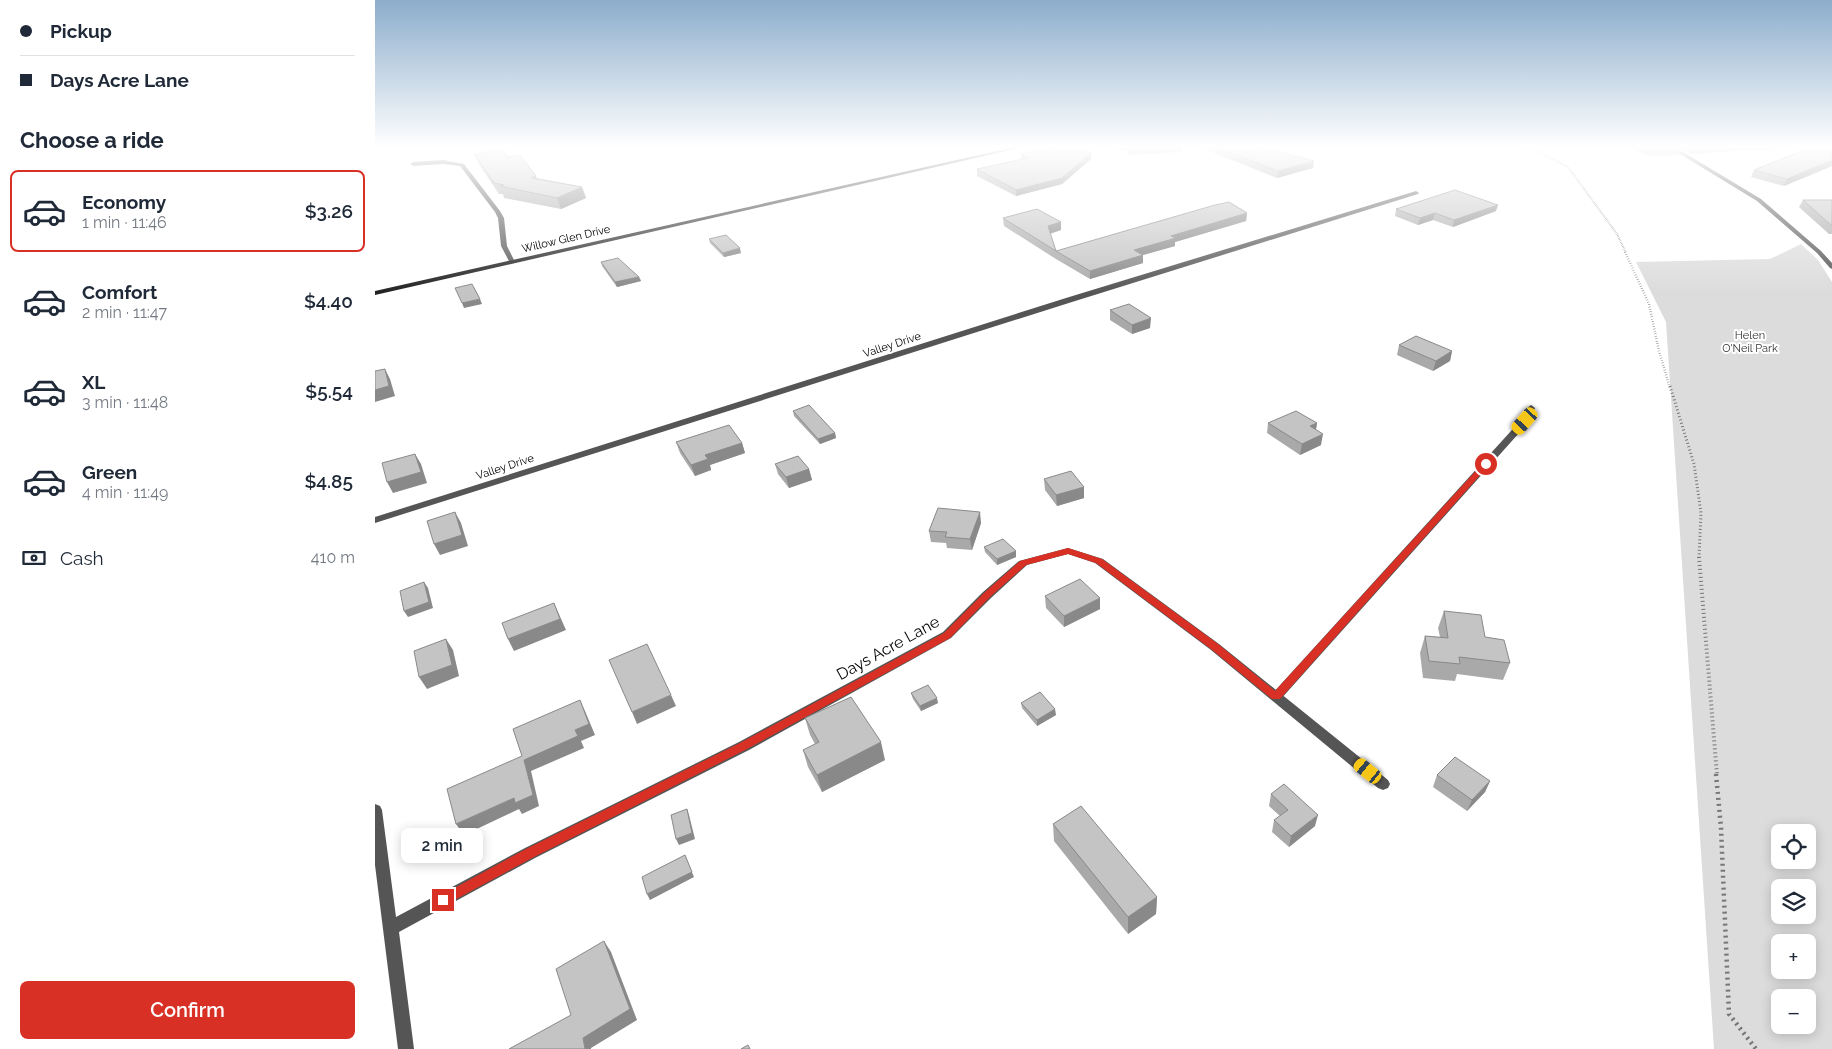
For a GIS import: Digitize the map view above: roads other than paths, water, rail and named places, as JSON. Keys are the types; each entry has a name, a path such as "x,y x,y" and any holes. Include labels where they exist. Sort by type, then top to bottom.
{"main road":[{"name":"Willow Glen Drive","path":"375,293 809,195"}],"street":[{"path":"486,195 498,212 504,246 512,262"},
{"name":"Valley Drive","path":"375,520 1069,300 1410,195"},
{"path":"1751,195 1819,252 1832,267"},
{"path":"1276,696 1525,421 1531,408"},
{"name":"Days Acre Lane","path":"390,929 530,853 744,746 947,635 987,595 1023,563 1068,551 1099,561 1215,647 1383,784"},
{"path":"375,810 406,1049"}],"park label":[{"name":"Helen O'Neil Park","path":"1750,341"}]}
